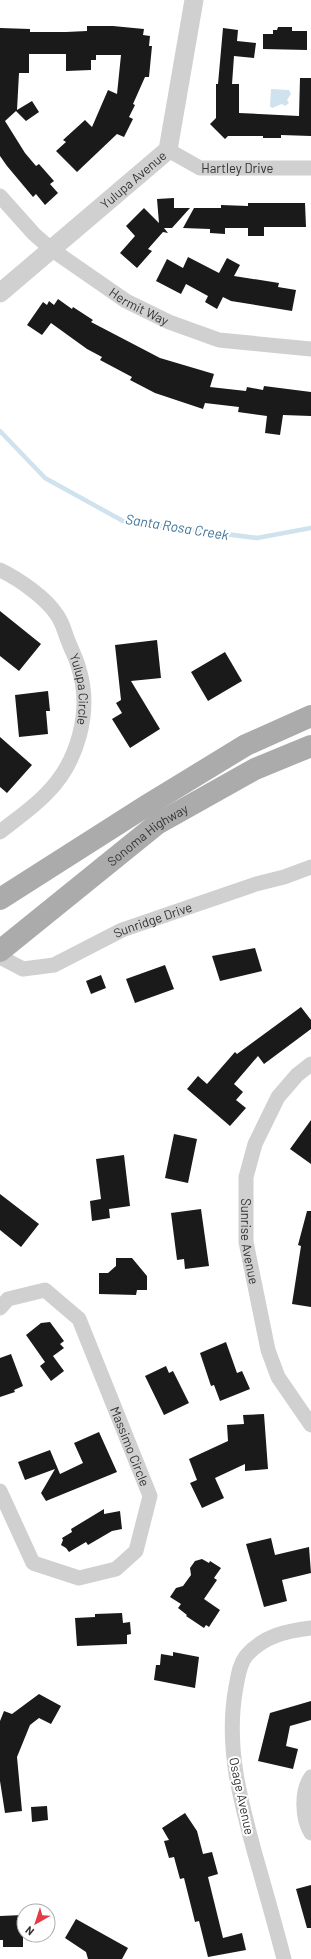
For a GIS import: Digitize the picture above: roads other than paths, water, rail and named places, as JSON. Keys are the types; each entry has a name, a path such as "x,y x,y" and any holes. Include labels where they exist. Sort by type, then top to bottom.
{"main road":[{"name":"Sonoma Highway","path":"0,900 139,810 246,745 311,716"},
{"name":"Sonoma Highway","path":"0,951 157,824 254,769 311,746"}],"street":[{"name":"Yulupa Avenue","path":"0,293 168,150 194,0"},
{"name":"Hartley Drive","path":"168,150 200,168 311,168"},
{"name":"Hermit Way","path":"0,196 34,234 51,249 126,301 169,322 219,340 311,349"},
{"name":"Yulupa Circle","path":"0,570 12,576 38,595 57,615 79,669 84,705 82,726 75,748 65,770 48,792 26,812 0,832"},
{"name":"Sunridge Drive","path":"0,957 23,969 54,966 122,930 256,884 311,868"},
{"name":"Sunrise Avenue","path":"311,1064 297,1075 278,1097 254,1144 246,1177 246,1242 268,1350 278,1377 311,1424"},
{"name":"Massimo Circle","path":"0,1308 8,1299 46,1290 79,1319 150,1496 136,1551 116,1569 79,1578 33,1563 0,1491"},
{"name":"Osage Avenue","path":"284,1959 239,1794 232,1754 234,1696 239,1672 245,1657 261,1642 293,1630 311,1628"},
{"path":"311,1777 303,1799 307,1826 311,1833"}],"water":[{"path":"271,89 289,90 291,94 287,100 289,103 285,106 282,104 272,108 270,106"}],"waterway":[{"name":"Santa Rosa Creek","path":"0,431 45,478 123,521 257,538 311,528"}]}
